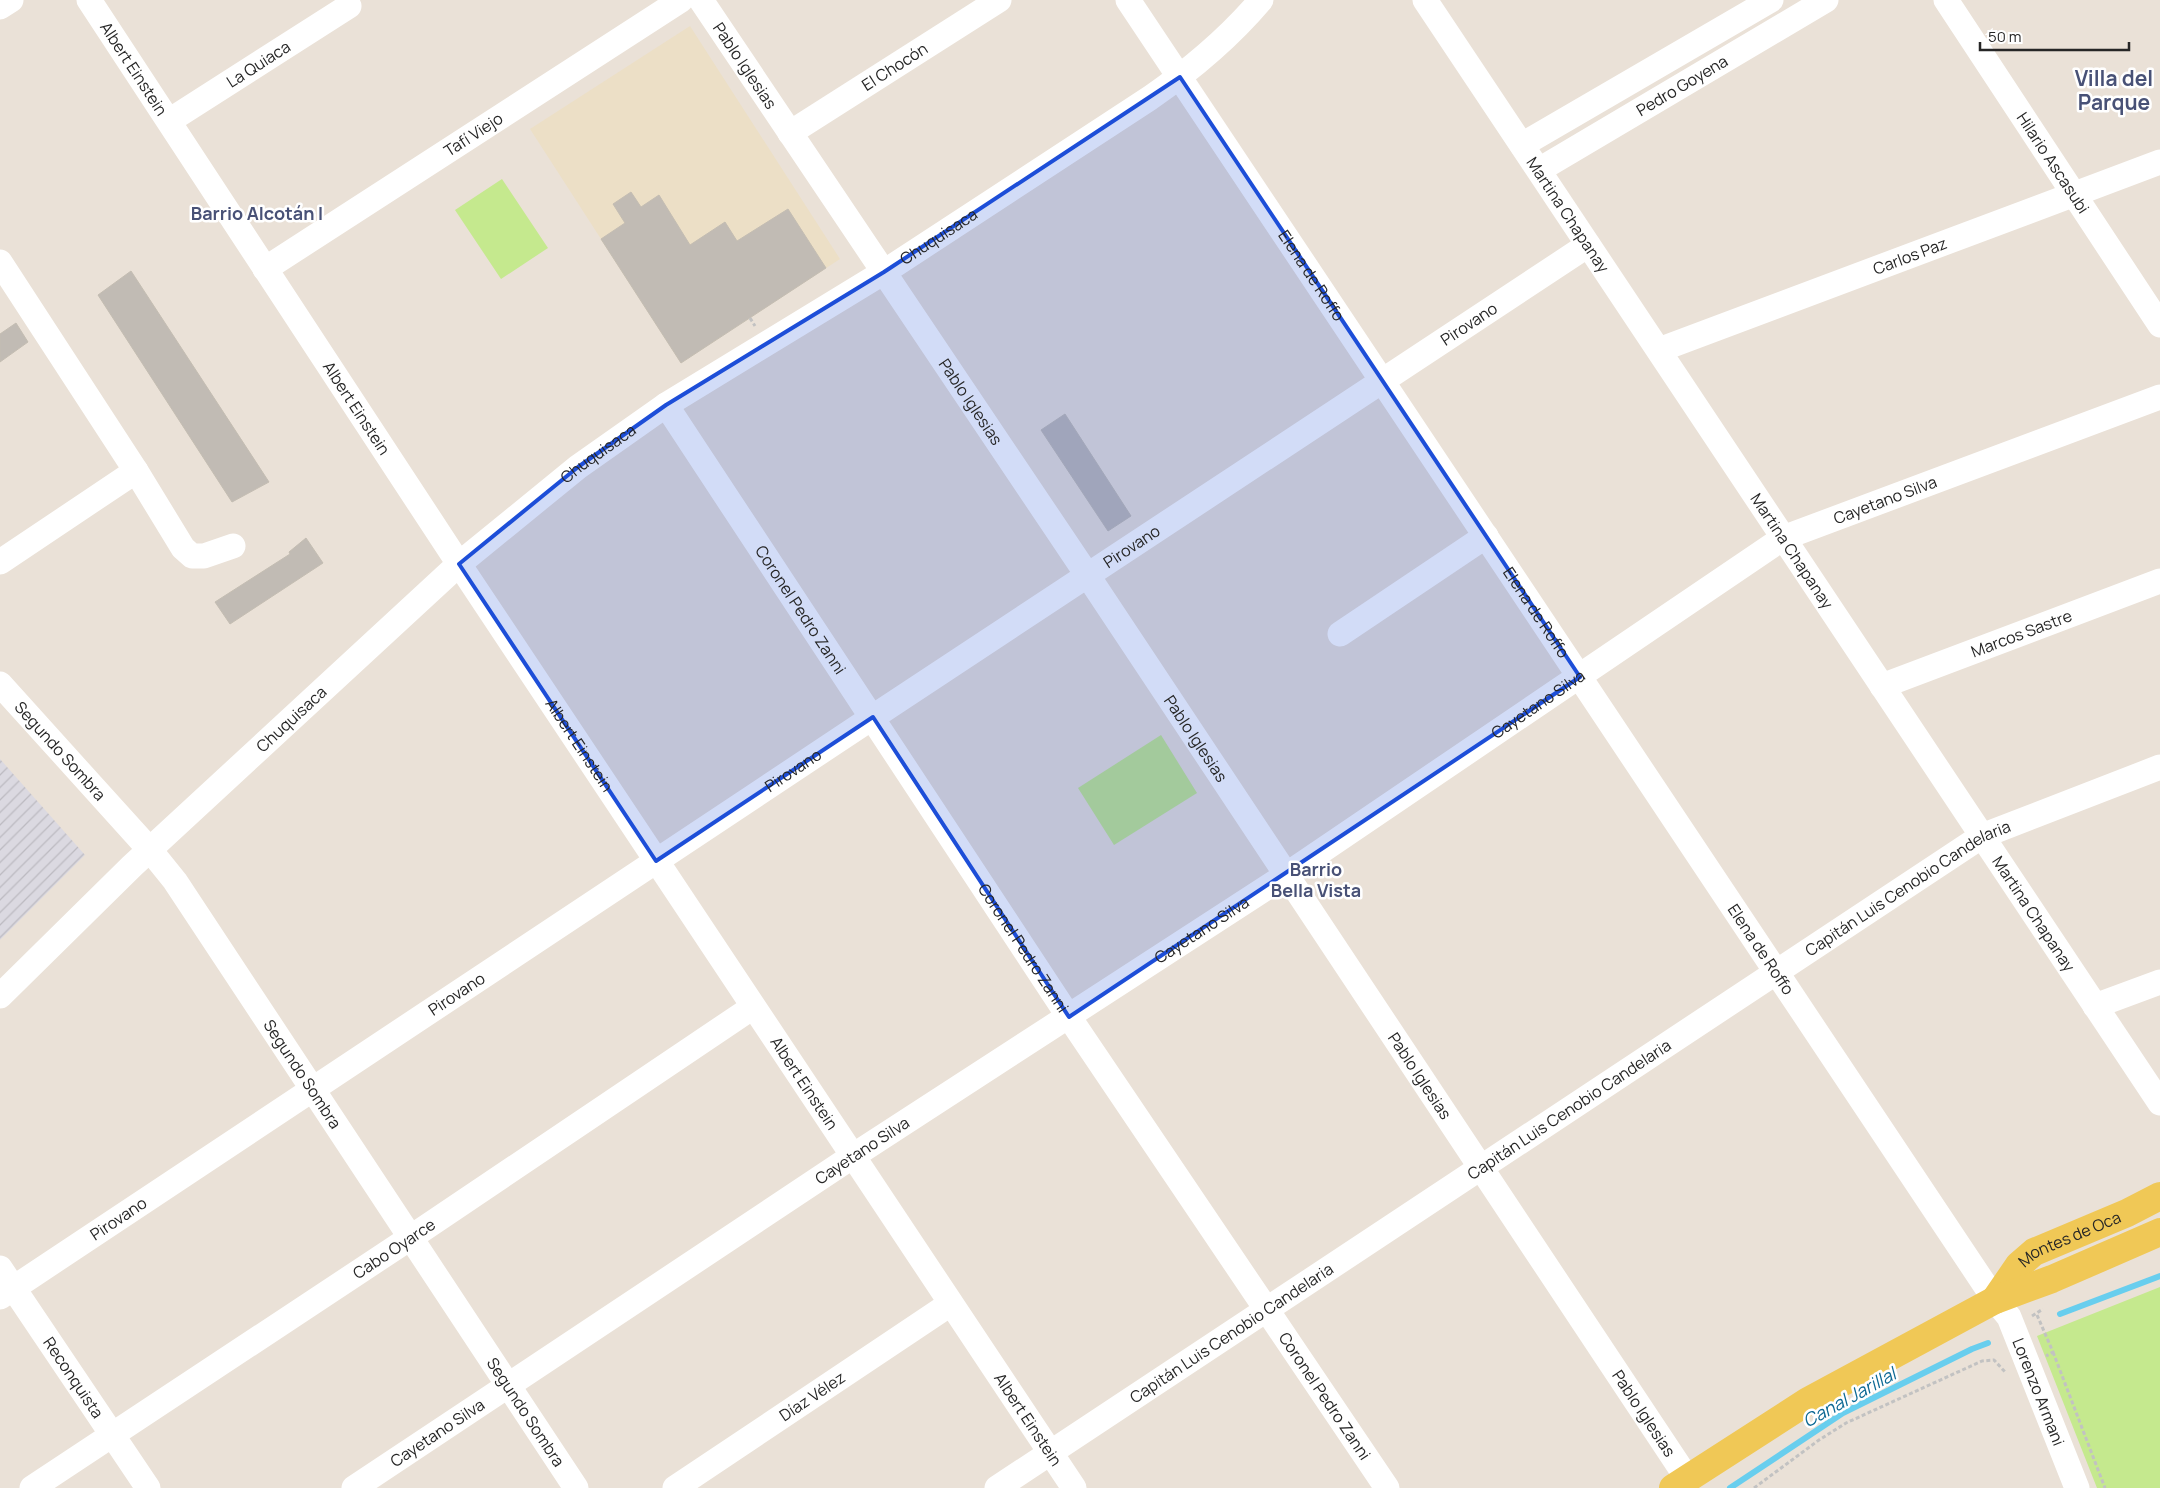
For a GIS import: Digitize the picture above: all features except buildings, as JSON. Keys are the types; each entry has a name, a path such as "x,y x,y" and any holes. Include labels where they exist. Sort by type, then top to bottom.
{"main road":[{"name":"Montes de Oca","path":"1995,1300 2019,1265 2034,1252 2127,1213 2160,1196"},
{"name":"Montes de Oca","path":"1680,1483 1808,1402 1995,1300 2052,1279 2160,1232"}],"street":[{"path":"0,7 10,0"},
{"name":"Albert Einstein","path":"89,0 459,564 1074,1488"},
{"name":"Tafí Viejo","path":"265,269 681,0"},
{"name":"Pablo Iglesias","path":"701,0 1088,576 1481,1167 1680,1483"},
{"name":"El Chocón","path":"790,133 999,0"},
{"name":"Elena de Roffo","path":"1128,0 1995,1300"},
{"name":"Chuquisaca","path":"0,996 150,850 431,592 459,564 578,467 666,405 884,272 1180,77 1220,45 1261,0"},
{"name":"Martina Chapanay","path":"1425,0 2160,1103"},
{"name":"Pedro Goyena","path":"1522,145 1771,0"},
{"name":"Pedro Goyena","path":"1539,170 1826,0"},
{"name":"Hilario Ascasubi","path":"1946,0 2160,325"},
{"name":"La Quiaca","path":"168,121 349,6"},
{"name":"Carlos Paz","path":"1658,350 2160,162"},
{"name":"Pirovano","path":"5,1285 311,1089 1588,245"},
{"path":"0,262 8,291 136,471 183,548 192,556 204,556 233,546"},
{"name":"Cayetano Silva","path":"354,1488 853,1156 1286,875 1783,538 2160,397"},
{"name":"Coronel Pedro Zanni","path":"666,405 873,716 1069,1017 1386,1488"},
{"path":"0,562 136,471"},
{"path":"1340,634 1486,536"},
{"name":"Marcos Sastre","path":"1882,686 2160,581"},
{"name":"Segundo Sombra","path":"0,684 150,850 175,881 576,1488"},
{"name":"Capitán Luis Cenobio Candelaria","path":"997,1488 1982,836 2160,767"},
{"path":"2095,1006 2160,982"},
{"name":"Cabo Oyarce","path":"32,1488 410,1238 753,1007"},
{"name":"Reconquista","path":"5,1285 148,1488"},
{"name":"Lorenzo Armani","path":"1995,1300 2009,1317 2078,1488"},
{"name":"Díaz Vélez","path":"675,1488 950,1304"}],"path":[{"path":"2037,1314 2105,1488"},
{"path":"1754,1488 1819,1440 1846,1423 1982,1360 1994,1360 2008,1375 2053,1352"}],"highlighted area":[{"path":"1180,77 1580,677 1069,1017 873,717 656,861 459,564 578,467 666,405 884,272"}],"shaded area":[{"path":"690,26 840,259 681,363 530,129"},
{"path":"0,759 85,855 0,940"}],"green space":[{"path":"502,179 548,248 501,279 455,210"},
{"path":"1161,735 1197,793 1114,845 1078,788"},
{"path":"2160,1287 2160,1488 2097,1488 2037,1336"}],"waterway":[{"name":"Canal Jarillal","path":"2060,1314 2160,1276"},
{"name":"Canal Jarillal","path":"1730,1488 1843,1413 1972,1349 1988,1343"}],"district":[{"name":"Villa del Parque","path":"2114,90"},
{"name":"Barrio Alcotán I","path":"257,213"},
{"name":"Barrio Bella Vista","path":"1316,880"}]}
